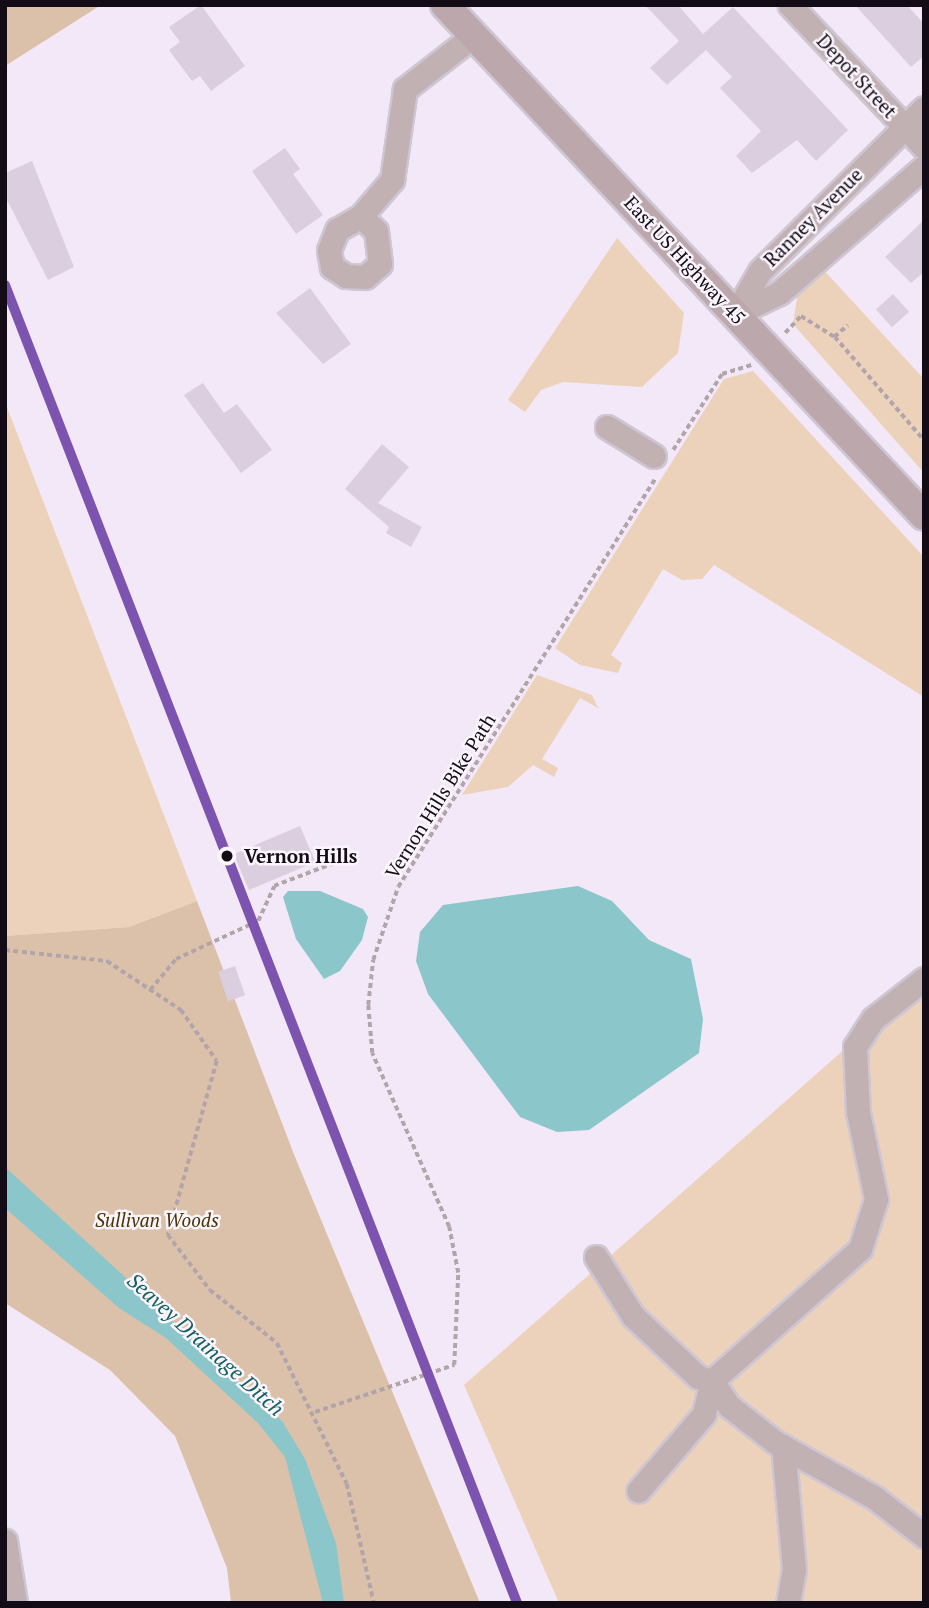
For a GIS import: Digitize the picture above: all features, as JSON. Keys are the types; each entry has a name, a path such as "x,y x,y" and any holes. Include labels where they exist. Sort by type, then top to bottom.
{"main road":[{"name":"East US Highway 45","path":"445,5 924,516"}],"street":[{"name":"Depot Street","path":"796,7 924,147"},
{"path":"361,216 392,180 405,89 473,36"},
{"name":"Ranney Avenue","path":"735,314 760,271 924,108"},
{"name":"Ranney Avenue","path":"735,314 779,293 924,167"},
{"path":"607,427 660,462"},
{"path":"638,1491 704,1414 712,1381 860,1249 876,1199 858,1112 855,1047 873,1018 924,979"},
{"path":"596,1257 633,1316 698,1377 712,1381 729,1406 783,1446 875,1498 924,1536"},
{"path":"783,1446 794,1569 788,1603"},
{"path":"5,1541 15,1603"}],"path":[{"path":"801,316 834,337 924,440"},
{"path":"834,337 848,325"},
{"name":"Vernon Hills Bike Path","path":"315,1412 454,1366 458,1273 449,1227 372,1052 368,1005 373,960 398,887 660,462 722,374 736,366 748,370"},
{"path":"150,990 176,959 258,921 274,886 342,860"},
{"path":"5,950 107,961 181,1010 217,1061 168,1235 210,1290 277,1343 315,1412 347,1484 374,1603"}],"shaded area":[{"path":"617,238 684,313 678,353 642,387 563,382 541,390 525,412 508,400"},
{"path":"821,267 924,379 924,473 793,324 799,285"},
{"path":"753,371 924,557 924,697 714,565 702,579 682,580 663,569 611,655 622,663 618,673 580,665 555,648 724,379"},
{"path":"5,402 197,901 129,927 5,936"},
{"path":"537,675 592,695 598,708 580,698 542,759 558,768 554,777 533,765 508,787 462,795"},
{"path":"924,979 924,1603 559,1603 464,1385"}],"green space":[{"path":"5,5 101,5 5,66"},
{"name":"Sullivan Woods","path":"197,901 295,1157 480,1603 231,1603 227,1568 175,1436 110,1370 5,1303 5,936 129,927"}],"water":[{"path":"578,886 612,901 649,940 691,959 703,1019 699,1053 589,1130 557,1132 520,1117 428,994 416,961 420,932 443,905"},
{"path":"288,891 320,891 363,909 368,917 362,940 340,971 324,979 296,939 283,897"},
{"path":"5,1167 282,1421 305,1459 336,1543 344,1603 323,1603 285,1457 258,1423 166,1338 119,1308 5,1208"}],"building":[{"path":"201,5 245,66 211,91 200,76 192,81 169,50 180,42 169,27"},
{"path":"645,5 678,5 703,34 733,7 848,130 816,161 797,140 752,173 736,156 761,131 720,88 732,77 706,50 667,85 650,68 679,41"},
{"path":"855,5 907,5 924,24 924,56 911,67"},
{"path":"285,148 300,169 293,174 323,215 296,234 252,171"},
{"path":"32,161 74,267 48,280 5,196 5,173"},
{"path":"924,220 924,272 911,283 885,257"},
{"path":"310,288 351,344 323,364 276,313"},
{"path":"893,294 909,312 892,327 876,309"},
{"path":"203,383 224,413 237,404 272,450 241,473 184,395"},
{"path":"382,444 409,467 378,503 422,527 411,547 386,533 389,527 345,489"},
{"path":"300,826 315,862 249,890 234,854"},
{"path":"235,966 245,995 228,1001 218,972"}],"transit line":[{"path":"5,285 517,1603"}],"place":[{"name":"Vernon Hills","path":"227,856"}],"water label":[{"name":"Seavey Drainage Ditch","path":"206,1344"}]}
